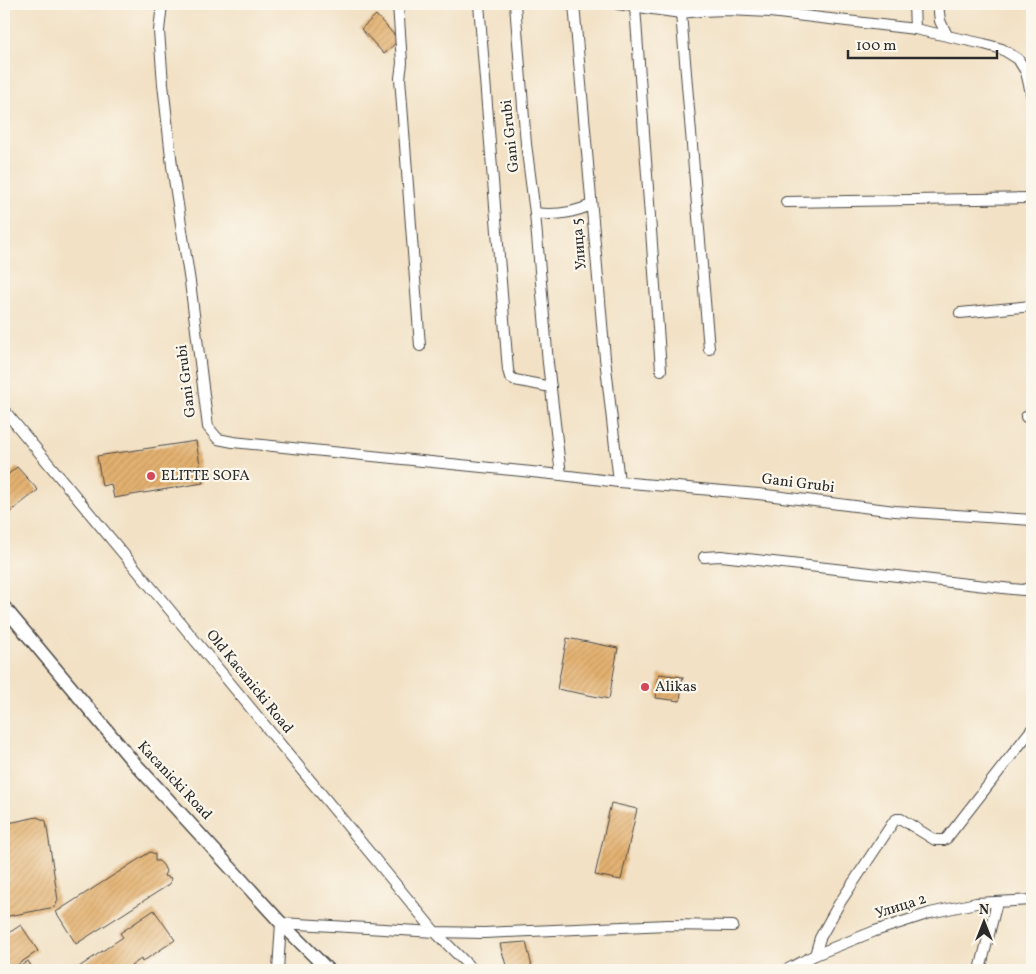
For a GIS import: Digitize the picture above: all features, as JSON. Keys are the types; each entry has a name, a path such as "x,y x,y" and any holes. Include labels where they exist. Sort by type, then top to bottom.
{"street":[{"name":"Gani Grubi","path":"162,4 159,31 172,166 190,282 208,427 218,439 619,482 758,494 895,511 1032,520"},
{"path":"398,4 402,64 400,78 420,346"},
{"path":"480,4 508,370 510,377 515,380 551,387"},
{"name":"Gani Grubi","path":"515,4 526,144 535,213 561,475"},
{"name":"Улица 5","path":"574,4 605,358 619,482"},
{"path":"617,4 681,13 728,10 770,12 947,35 1002,48 1018,60 1026,72 1032,97 1032,108"},
{"path":"914,4 914,30"},
{"path":"938,4 940,21 947,35"},
{"path":"635,7 662,370"},
{"path":"681,13 709,348"},
{"path":"786,202 1032,198"},
{"path":"535,213 548,215 564,213 591,205"},
{"path":"960,313 1032,306"},
{"name":"Old Kacanicki Road","path":"4,410 435,932 473,970"},
{"path":"704,557 721,556 1012,589 1023,590 1032,587"},
{"name":"Kacanicki Road","path":"4,607 130,758 281,923 328,970"},
{"path":"815,955 820,938 834,913 894,821 901,819 935,840 944,840 1032,729"},
{"name":"Улица 2","path":"786,970 815,955 930,913 976,903 1032,900"},
{"path":"980,970 997,902"},
{"path":"278,970 281,923 484,933 668,925 733,926"}],"building":[{"path":"376,15 399,40 384,54 361,29"},
{"name":"ELITTE SOFA","path":"196,441 203,483 114,498 111,484 102,486 97,456"},
{"path":"17,467 38,490 5,516 4,478"},
{"path":"567,638 618,648 609,699 557,689"},
{"path":"659,674 683,677 680,701 656,698"},
{"path":"611,803 637,809 621,880 595,875"},
{"path":"37,817 46,821 58,900 55,907 4,917 4,824"},
{"path":"150,852 155,854 155,861 159,861 163,865 166,871 164,876 171,878 170,884 76,944 56,912"},
{"path":"154,910 175,940 142,962 141,959 125,970 81,970 79,967 123,937 120,933"},
{"path":"21,925 38,951 11,969 4,959 4,936"},
{"path":"526,942 532,967 507,969 500,944"},
{"path":"28,961 34,970 15,970"}],"place":[{"name":"ELITTE SOFA","path":"151,476"},
{"name":"Alikas","path":"645,687"}]}
